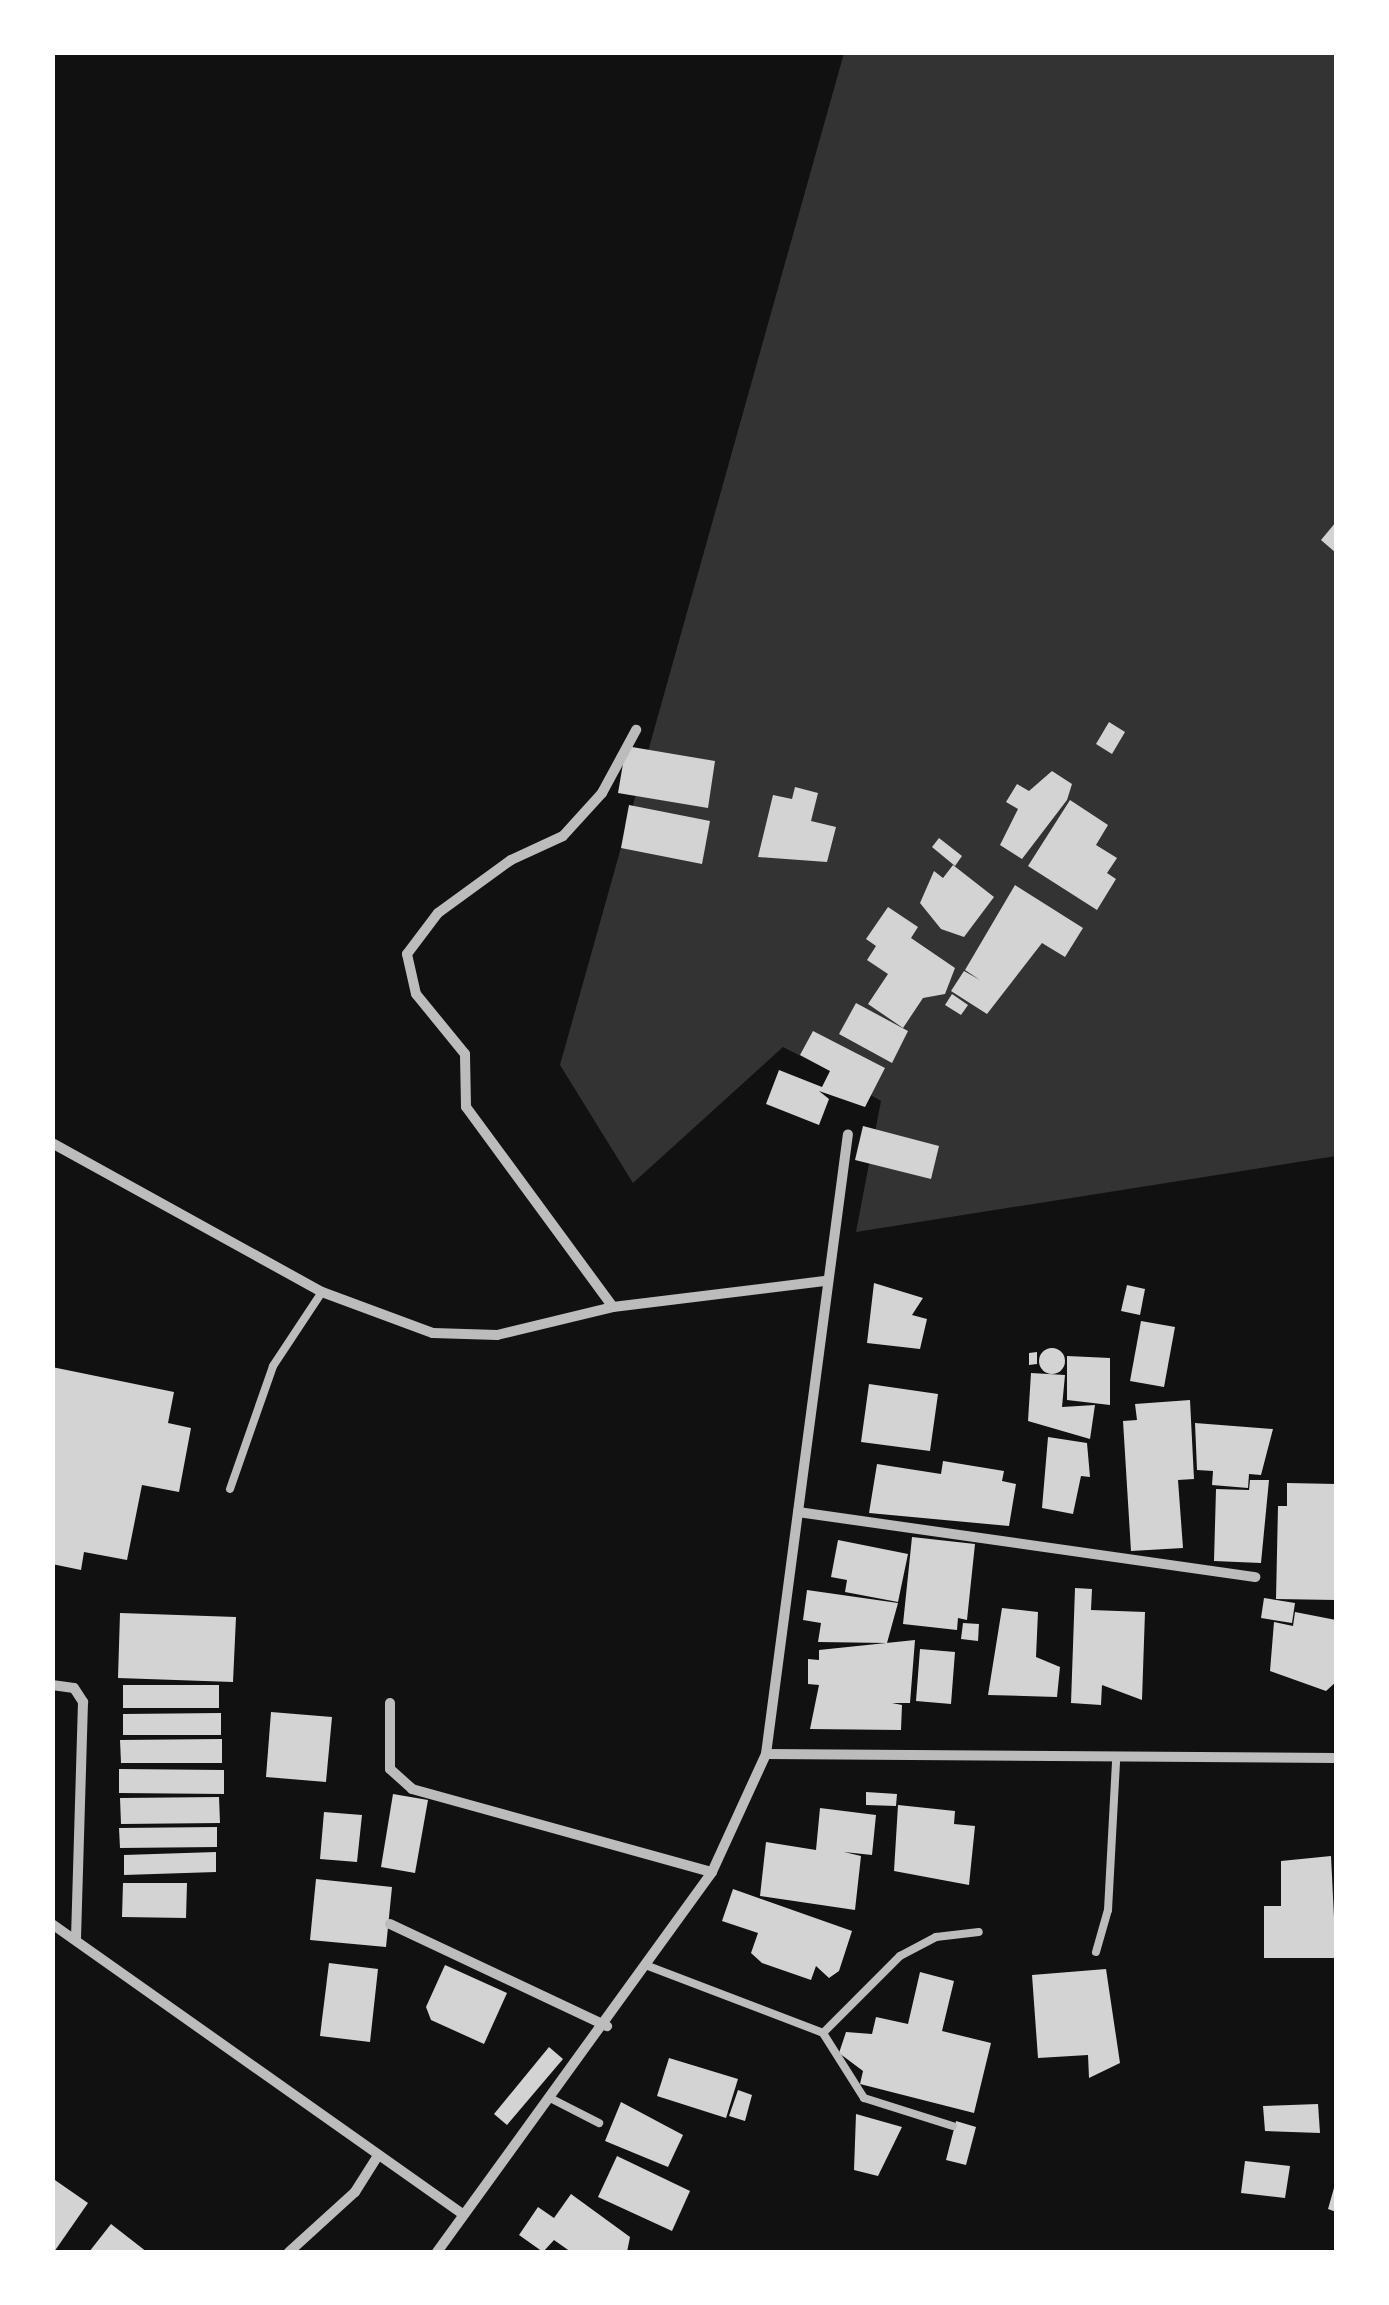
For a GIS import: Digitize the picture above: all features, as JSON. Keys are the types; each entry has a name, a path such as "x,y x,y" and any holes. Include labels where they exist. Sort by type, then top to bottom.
{"street":[{"path":"614,1307 466,1107 465,1054 416,994 406,954 438,913 511,860 563,836 602,793 636,730"},
{"path":"437,2252 607,2026 712,1872 766,1754 848,1134"},
{"path":"52,1143 322,1292 433,1333 497,1335 614,1307 826,1281"},
{"path":"798,1512 1254,1577"},
{"path":"52,1685 74,1688 83,1702 76,1940"},
{"path":"390,1703 390,1769 412,1789 712,1872"},
{"path":"766,1754 1116,1760 1336,1758"},
{"path":"52,1924 464,2215"},
{"path":"390,1924 607,2026"},
{"path":"289,2252 355,2192 377,2156"}],"lane":[{"path":"230,1490 273,1366 322,1292"},
{"path":"1096,1952 1108,1910 1116,1760"},
{"path":"823,2033 900,1956 936,1937 979,1932"},
{"path":"648,1966 823,2033 864,2098 953,2126"},
{"path":"552,2099 599,2124"}],"shaded area":[{"path":"844,53 1336,53 1336,1156 856,1232 881,1101 830,1071 783,1047 633,1183 560,1065"}],"building":[{"path":"1336,522 1336,553 1321,540"},
{"path":"1109,722 1125,732 1112,754 1096,744"},
{"path":"626,746 715,761 708,808 618,793"},
{"path":"1052,771 1072,784 1067,800 1022,859 1000,845 1018,809 1006,802 1017,784 1029,791"},
{"path":"795,787 818,793 811,821 836,827 827,862 758,857 773,795 792,799"},
{"path":"1070,800 1108,825 1096,845 1117,858 1107,873 1116,879 1097,910 1028,866"},
{"path":"629,805 710,821 702,864 621,848"},
{"path":"939,838 962,856 955,866 932,847"},
{"path":"953,865 994,897 964,937 941,929 920,903 934,871 943,878"},
{"path":"1015,885 1083,928 1065,957 1042,943 987,1014 951,991 964,971 980,980 965,970"},
{"path":"888,907 918,927 911,938 955,968 945,994 923,998 903,1028 868,1004 888,974 867,960 876,946 866,939"},
{"path":"952,994 968,1005 961,1015 945,1005"},
{"path":"856,1003 908,1031 892,1063 839,1034"},
{"path":"813,1031 885,1068 865,1107 819,1091 829,1099 819,1125 766,1104 779,1070 822,1087 830,1071 800,1055"},
{"path":"863,1126 939,1146 931,1179 855,1160"},
{"path":"874,1283 923,1298 912,1315 927,1319 920,1349 867,1343"},
{"path":"1127,1285 1145,1289 1140,1315 1121,1311"},
{"path":"1141,1321 1175,1327 1164,1387 1130,1381"},
{"path":"1052,1348 1061,1352 1065,1361 1061,1370 1052,1374 1043,1370 1039,1361 1043,1352"},
{"path":"1037,1352 1037,1364 1029,1365 1029,1353"},
{"path":"1067,1356 1110,1358 1110,1405 1067,1400"},
{"path":"52,1367 174,1392 168,1423 191,1428 179,1492 142,1485 127,1560 84,1552 81,1570 52,1564"},
{"path":"1031,1373 1065,1375 1062,1407 1095,1405 1090,1439 1028,1421"},
{"path":"869,1384 938,1394 930,1451 861,1442"},
{"path":"1190,1400 1194,1479 1178,1480 1183,1548 1131,1551 1123,1421 1137,1420 1135,1404"},
{"path":"1195,1423 1273,1429 1261,1475 1249,1474 1248,1488 1212,1485 1213,1471 1197,1470"},
{"path":"1048,1437 1087,1443 1090,1477 1081,1476 1073,1514 1042,1508"},
{"path":"943,1461 1004,1471 1002,1481 1016,1484 1009,1526 869,1513 877,1464 941,1474"},
{"path":"1250,1480 1269,1480 1261,1563 1214,1561 1216,1489 1249,1490"},
{"path":"1287,1483 1336,1484 1336,1600 1276,1599 1278,1506 1287,1506"},
{"path":"912,1537 975,1544 967,1620 958,1618 957,1630 903,1624"},
{"path":"838,1540 908,1554 898,1602 845,1592 847,1580 831,1577"},
{"path":"1075,1588 1092,1589 1091,1610 1145,1612 1142,1700 1102,1685 1101,1705 1071,1703"},
{"path":"807,1590 898,1603 887,1643 818,1642 821,1623 803,1620"},
{"path":"1264,1598 1295,1603 1292,1623 1261,1618"},
{"path":"1002,1608 1038,1612 1036,1657 1060,1667 1057,1697 988,1695"},
{"path":"1295,1612 1336,1620 1336,1682 1326,1691 1270,1671 1274,1622 1293,1626"},
{"path":"120,1613 236,1617 233,1682 118,1678"},
{"path":"963,1623 979,1624 978,1641 961,1639"},
{"path":"915,1640 910,1703 892,1703 902,1705 901,1730 810,1729 819,1685 808,1684 808,1659 819,1660 819,1650"},
{"path":"920,1649 955,1652 951,1704 916,1701"},
{"path":"123,1685 219,1685 219,1708 123,1708"},
{"path":"271,1712 332,1717 326,1782 266,1777"},
{"path":"221,1713 221,1735 123,1735 123,1714"},
{"path":"222,1739 222,1763 121,1763 120,1740"},
{"path":"119,1769 224,1770 224,1794 119,1793"},
{"path":"866,1792 897,1794 896,1806 866,1805"},
{"path":"393,1794 428,1800 415,1873 381,1867"},
{"path":"219,1797 220,1823 121,1824 120,1798"},
{"path":"898,1805 955,1811 954,1824 975,1826 969,1885 894,1871"},
{"path":"820,1808 876,1815 872,1855 844,1852 861,1856 855,1910 760,1896 766,1842 816,1850"},
{"path":"324,1812 362,1815 357,1862 320,1859"},
{"path":"217,1827 217,1847 120,1848 119,1828"},
{"path":"216,1852 216,1872 124,1875 124,1855"},
{"path":"1331,1856 1336,1958 1264,1958 1264,1906 1281,1906 1281,1861"},
{"path":"316,1879 392,1887 386,1947 310,1940"},
{"path":"123,1883 187,1883 186,1918 122,1917"},
{"path":"733,1889 852,1931 839,1971 829,1978 816,1966 811,1980 762,1963 751,1953 758,1933 722,1921"},
{"path":"329,1963 378,1969 370,2042 320,2036"},
{"path":"445,1965 507,1993 484,2044 431,2020 426,2007"},
{"path":"1106,1969 1120,2063 1089,2078 1088,2055 1038,2058 1032,1975"},
{"path":"920,1972 954,1981 942,2031 991,2043 974,2113 860,2084 863,2071 839,2053 846,2032 872,2034 876,2017 908,2024"},
{"path":"549,2047 563,2059 507,2125 494,2114"},
{"path":"669,2058 738,2079 726,2118 657,2096"},
{"path":"738,2090 752,2095 745,2121 729,2116"},
{"path":"621,2102 683,2135 668,2167 605,2141"},
{"path":"1318,2104 1320,2133 1265,2131 1263,2106"},
{"path":"856,2114 902,2127 878,2176 854,2170"},
{"path":"956,2121 976,2127 966,2165 946,2160"},
{"path":"617,2156 690,2191 672,2231 598,2197"},
{"path":"1245,2161 1290,2166 1285,2198 1241,2193"},
{"path":"52,2178 88,2203 54,2252 52,2252"},
{"path":"1336,2181 1336,2212 1328,2209"},
{"path":"571,2194 630,2237 627,2252 571,2252 554,2240 543,2252 519,2235 538,2207 554,2218"},
{"path":"111,2224 147,2252 89,2252"}]}
